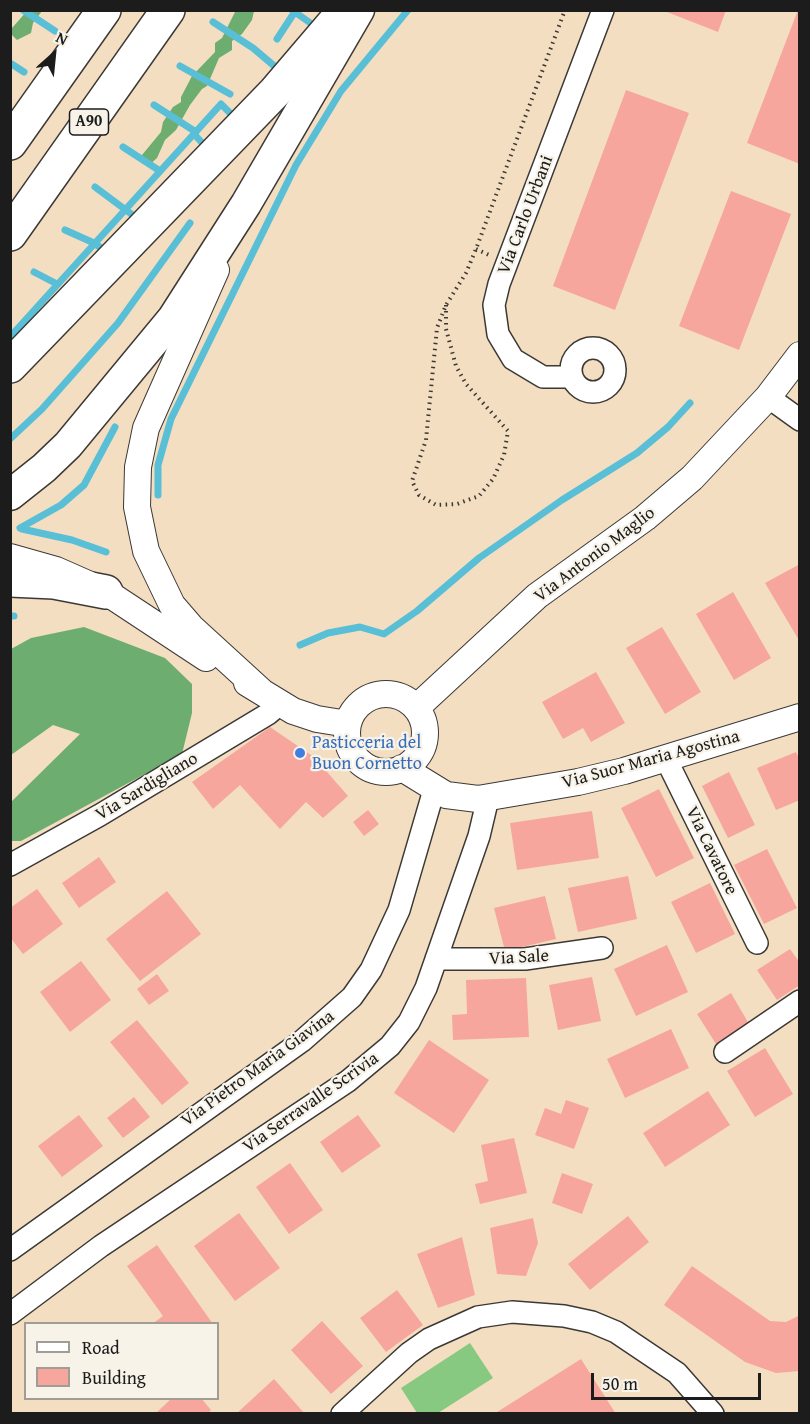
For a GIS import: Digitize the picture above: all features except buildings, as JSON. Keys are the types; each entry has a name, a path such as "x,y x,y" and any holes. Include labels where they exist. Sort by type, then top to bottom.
{"highway":[{"path":"10,143 104,10"},
{"name":"A90","path":"10,234 168,10"},
{"path":"10,366 268,99 345,10"},
{"path":"10,580 54,582 106,592"}],"main road":[{"path":"10,495 68,444 150,346 190,292 246,204 359,10"}],"street":[{"name":"Via Carlo Urbani","path":"571,377 543,377 513,359 498,334 494,305 499,284 603,10"},
{"path":"246,204 153,408 141,449 136,493 146,551 172,605 191,627 271,698"},
{"name":"Via Antonio Maglio","path":"416,708 537,596 670,498 739,430 800,355"},
{"path":"768,397 800,420"},
{"path":"10,556 56,570 106,592 271,698 317,719 348,724"},
{"path":"387,694 400,696 416,708 424,726 424,738 420,750 402,768 378,771 362,762 350,748 348,724 353,711 362,702 374,696 387,694"},
{"name":"Via Sardigliano","path":"10,865 100,815 268,714 271,698"},
{"name":"Via Suor Maria Agostina","path":"402,768 434,790 463,800 488,798 578,782 666,759 800,717"},
{"name":"Via Cavatore","path":"666,759 757,943"},
{"name":"Via Pietro Maria Giavina","path":"10,1250 302,1041 352,997 371,970 399,910 434,790"},
{"name":"Via Serravalle Scrivia","path":"10,1314 101,1246 361,1071 390,1046 409,1022 436,959 479,836 488,798"},
{"name":"Via Sale","path":"436,959 525,959 602,948"},
{"path":"725,1052 800,1001"},
{"path":"342,1413 409,1353 429,1339 478,1317 512,1312 571,1318 616,1332 677,1373 713,1413"}],"path":[{"path":"446,305 446,329 456,366 466,384 508,431 504,455 494,479 479,496 458,504 436,505 419,495 412,481 426,440 437,328 446,305 466,273 476,249 565,10"}],"green space":[{"path":"27,11 42,11 33,23 31,33 17,40 12,35 12,28"},
{"path":"254,11 252,20 242,34 232,41 232,50 219,58 207,86 190,105 176,130 165,140 157,158 148,166 142,162 142,155 161,132 163,122 173,107 181,102 181,97 192,76 215,52 215,43 222,38 235,12"},
{"path":"84,627 165,658 192,684 192,713 182,754 21,841 11,841 11,802 80,734 53,725 11,755 11,649 31,638"},
{"path":"470,1343 493,1378 438,1413 417,1413 401,1388"}],"waterway":[{"path":"23,10 55,31"},
{"path":"292,10 316,27"},
{"path":"277,39 296,10"},
{"path":"158,495 158,465 171,419 296,165 341,91 408,10"},
{"path":"213,22 253,48 279,70"},
{"path":"10,63 24,72"},
{"path":"180,66 230,94"},
{"path":"10,337 221,104 234,117"},
{"path":"154,105 196,132"},
{"path":"194,134 206,147"},
{"path":"123,147 160,171"},
{"path":"95,187 138,219"},
{"path":"10,439 42,409 118,323 190,223"},
{"path":"65,230 94,243 107,252"},
{"path":"34,272 57,284"},
{"path":"300,645 328,633 360,627 384,634 417,611 479,558 562,500 637,453 668,427 690,403"},
{"path":"20,528 61,505 84,485 115,427"},
{"path":"22,529 72,540 106,552"}],"place":[{"name":"Pasticceria del Buon Cornetto","path":"300,753"}]}
